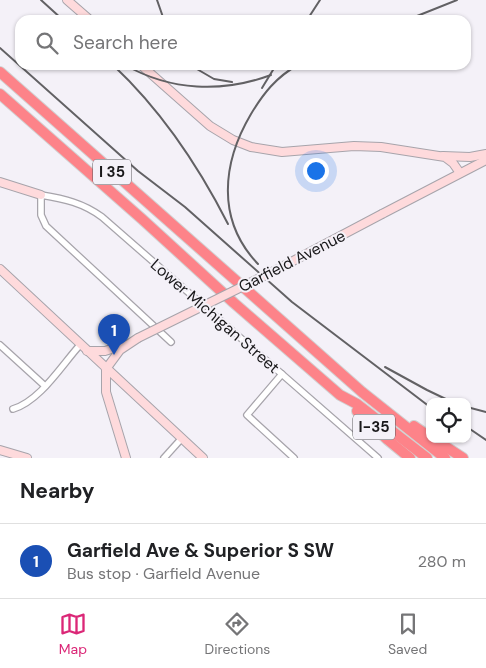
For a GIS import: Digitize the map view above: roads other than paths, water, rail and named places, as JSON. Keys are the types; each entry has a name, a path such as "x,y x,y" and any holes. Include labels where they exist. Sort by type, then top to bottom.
{"highway":[{"name":"I 35","path":"0,72 362,392 445,458"},
{"name":"I 35","path":"0,94 340,395 357,404 427,458"},
{"path":"362,392 426,434"},
{"name":"I-35","path":"340,395 410,458"},
{"path":"440,443 463,458"}],"street":[{"path":"67,0 84,15"},
{"path":"147,70 210,126 233,140 251,147 282,152 354,146 381,147 440,156 486,154"},
{"path":"440,156 451,161 460,173"},
{"name":"Garfield Avenue","path":"106,369 120,350 138,338 276,270 486,160"},
{"path":"0,182 41,195 41,215 46,226 170,342"},
{"name":"Lower Michigan Street","path":"41,195 75,201 91,209 378,458"},
{"path":"0,269 203,458"},
{"path":"87,351 105,351 128,344"},
{"path":"0,345 44,386"},
{"path":"12,409 26,403 44,386 80,345"},
{"path":"106,369 106,392 126,458"},
{"path":"282,374 247,415 294,458"},
{"path":"164,458 182,438"},
{"path":"0,450 27,458"}],"railway":[{"path":"41,0 58,15"},
{"path":"157,0 162,15"},
{"path":"310,15 320,0"},
{"path":"420,15 457,0"},
{"path":"0,48 15,61"},
{"path":"25,70 138,171 185,207 292,302 426,404"},
{"path":"118,70 147,101 178,140 228,224"},
{"path":"134,70 160,80 178,84 215,87 253,81 271,75"},
{"path":"199,70 214,79 232,82"},
{"path":"262,88 273,70"},
{"path":"258,264 244,247 235,229 228,191 229,171 241,133 251,114 265,93 290,70"},
{"path":"385,367 444,398"},
{"path":"471,408 486,412"},
{"path":"471,430 486,440"}],"place":[{"name":"Garfield Ave & Superior S SW","path":"114,355"}]}
